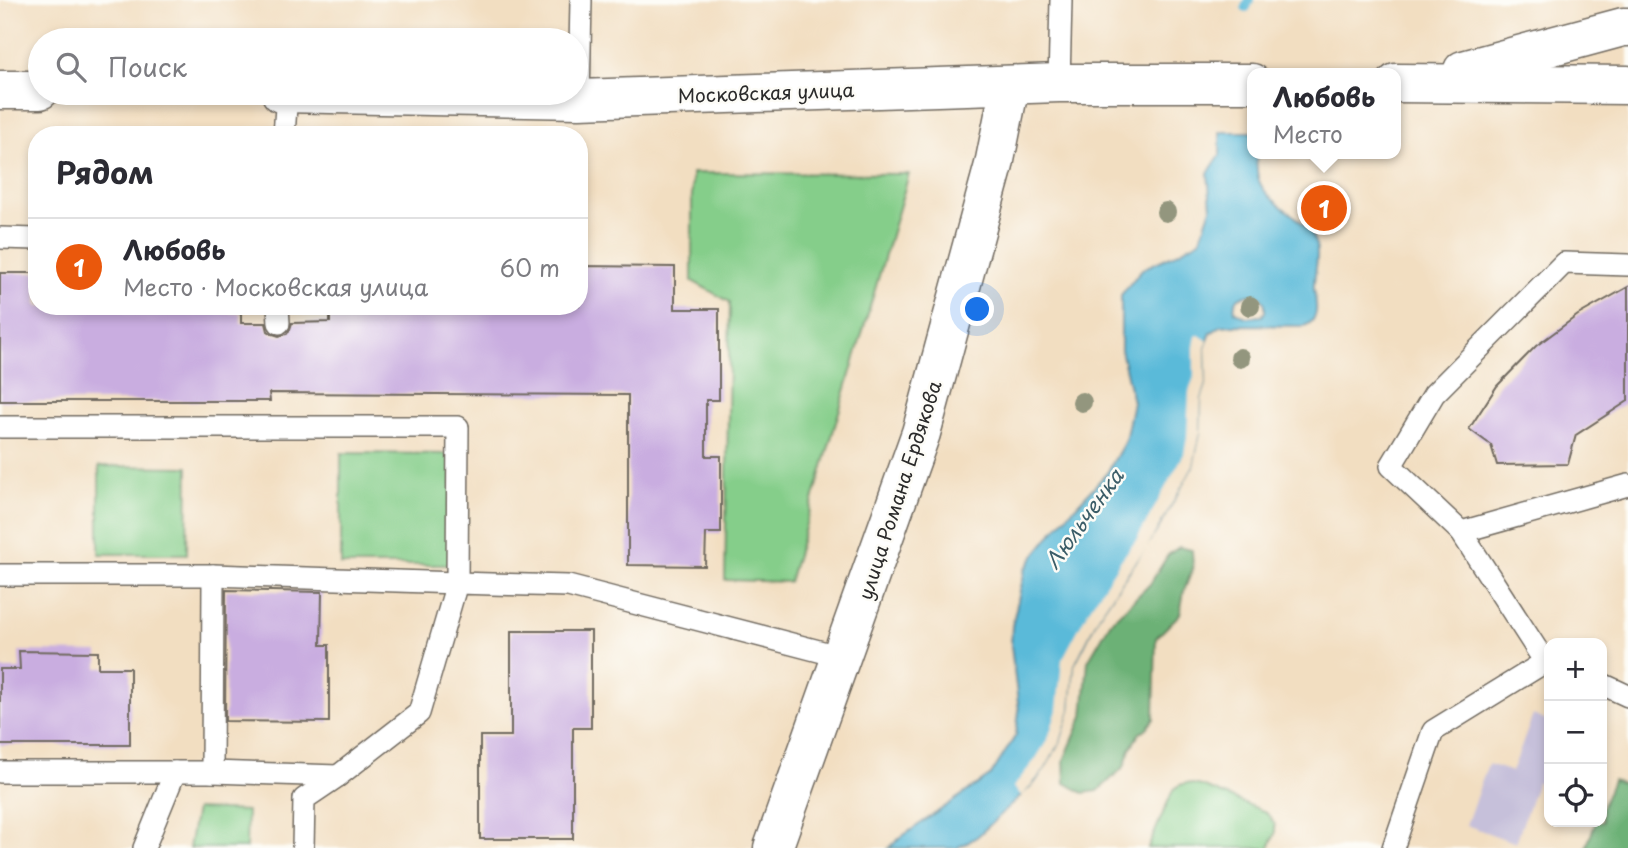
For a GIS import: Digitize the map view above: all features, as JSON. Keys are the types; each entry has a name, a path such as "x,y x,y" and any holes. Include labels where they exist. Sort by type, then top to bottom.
{"main road":[{"path":"1407,83 1626,27"},
{"name":"Московская улица","path":"588,99 1059,83 1247,83"},
{"path":"1407,83 1628,85"},
{"name":"улица Романа Ердякова","path":"774,848 921,433 994,165 1010,85"},
{"path":"0,90 28,90"}],"lane":[{"path":"580,0 580,28"},
{"path":"1059,83 1061,0"},
{"path":"285,126 286,105"},
{"path":"0,238 28,239"},
{"path":"1544,658 1461,532 1391,466 1430,401 1564,263 1628,265"},
{"path":"0,427 458,426 457,583 419,713 304,799 303,848"},
{"path":"1461,532 1628,485"},
{"path":"0,575 213,575 568,586 842,657"},
{"path":"212,772 213,575"},
{"path":"1393,848 1433,731 1544,665"},
{"path":"1607,686 1628,696"},
{"path":"0,772 212,772 338,776"},
{"path":"144,848 175,772"}],"shaded area":[{"path":"1533,715 1544,720 1544,784 1537,782 1516,843 1466,825 1488,764 1512,772"}],"green space":[{"path":"692,173 909,174 789,582 725,580 730,302 692,281"},
{"path":"341,453 452,454 452,565 341,565"},
{"path":"99,466 188,467 187,554 99,554"},
{"path":"1179,547 1192,550 1193,568 1184,591 1180,614 1156,638 1154,719 1139,734 1124,767 1098,791 1083,793 1065,783 1064,760 1083,716 1088,661 1110,623 1150,584 1168,555"},
{"path":"1613,780 1628,785 1628,848 1586,848 1594,827 1607,827 1607,795"},
{"path":"1187,783 1202,786 1266,812 1275,825 1275,834 1269,848 1148,848 1173,790"},
{"path":"196,809 247,811 246,848 189,848"}],"water":[{"path":"1220,132 1247,132 1247,159 1256,159 1259,181 1264,190 1305,226 1316,245 1316,305 1313,320 1304,326 1221,326 1211,333 1205,348 1206,384 1201,399 1200,433 1193,466 1158,529 1099,615 1074,665 1070,710 1060,742 1035,782 978,836 956,848 889,848 991,775 1016,735 1019,711 1011,646 1012,626 1025,570 1063,520 1107,473 1125,441 1133,402 1121,350 1121,295 1142,269 1200,240 1211,208 1208,173 1220,155","holes":["1246,295 1260,297 1265,304 1262,316 1246,317 1235,312 1236,301"]}],"pier":[{"path":"1196,336 1208,341 1205,348 1206,384 1201,399 1200,433 1193,466 1146,549 1099,615 1074,665 1070,710 1060,742 1044,770 1022,796 1013,787 1048,739 1057,710 1062,660 1088,611 1137,539 1184,454 1189,392 1194,377 1194,347"}],"building":[{"path":"588,266 675,267 675,309 719,309 719,400 706,400 706,456 721,456 721,533 706,533 705,566 628,565 628,395 269,393 270,401 0,401 0,273 28,273 28,315 241,315 241,323 266,323 268,331 279,336 287,334 292,323 330,322 330,315 588,315"},
{"path":"1628,287 1628,401 1576,435 1568,464 1497,465 1491,445 1469,429 1497,386 1536,346 1578,315"},
{"path":"226,590 322,592 321,645 329,645 329,722 225,721"},
{"path":"511,631 591,631 591,728 573,728 573,839 480,839 480,736 511,736"},
{"path":"19,651 98,652 98,668 130,668 130,745 0,745 0,669 20,669"}],"waterway":[{"name":"Люльченка","path":"1246,7 1249,0"}],"place":[{"name":"Любовь","path":"1324,208"}]}
